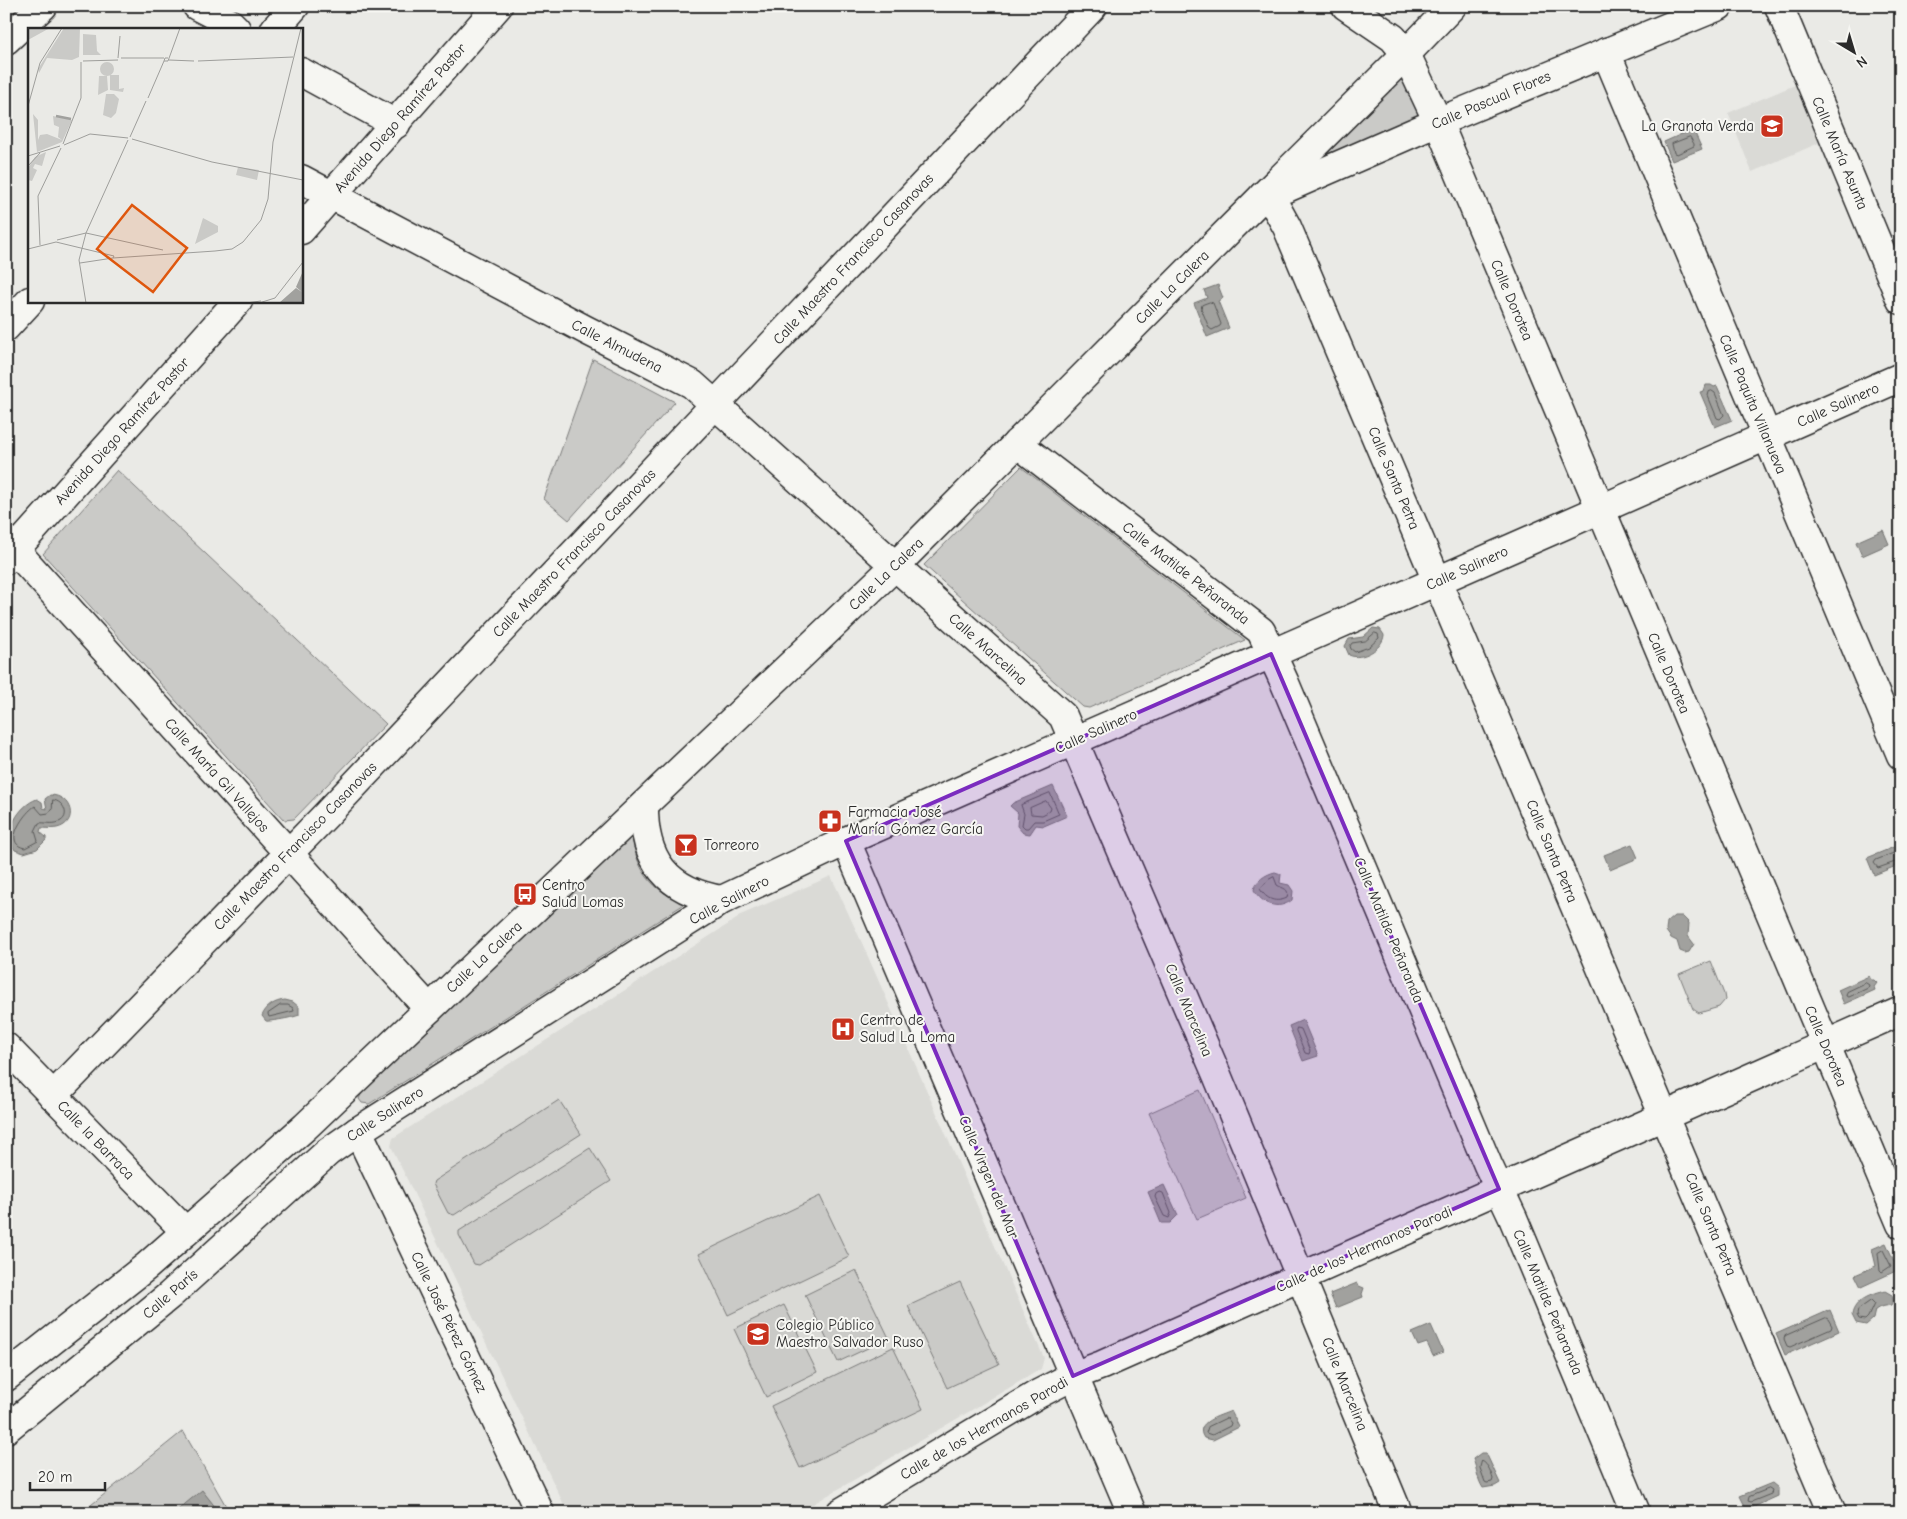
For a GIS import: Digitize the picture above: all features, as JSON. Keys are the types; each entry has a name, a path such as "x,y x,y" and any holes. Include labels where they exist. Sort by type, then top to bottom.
{"street":[{"path":"14,32 43,6"},
{"path":"197,6 230,23 235,28"},
{"path":"276,28 295,6"},
{"name":"Calle Maestro Francisco Casanovas","path":"53,1096 288,854 716,405 1092,6"},
{"name":"Calle Dorotea","path":"1346,6 1393,38 1406,54 1438,122 1901,1224"},
{"name":"Calle La Calera","path":"305,1127 895,566 1452,6"},
{"name":"Calle Pascual Flores","path":"1263,196 1289,187 1438,122 1719,6"},
{"name":"Calle María Asunta","path":"1779,6 1901,300"},
{"name":"Avenida Diego Ramírez Pastor","path":"302,229 396,124 484,11"},
{"name":"Calle Paquita Villanueva","path":"1606,52 1901,754"},
{"path":"302,73 396,124"},
{"name":"Calle Almudena","path":"302,180 576,325 692,384 895,566"},
{"name":"Calle Santa Petra","path":"1263,196 1276,207 1287,227 1665,1115 1832,1513"},
{"path":"6,327 29,302"},
{"name":"Avenida Diego Ramírez Pastor","path":"9,550 237,302"},
{"name":"Calle Salinero","path":"328,1152 358,1131 722,900 846,841 1901,378"},
{"name":"Calle Matilde Peñaranda","path":"1017,443 1261,631 1488,1165 1513,1218 1636,1513"},
{"name":"Calle María Gil Vallejos","path":"9,550 429,1009"},
{"name":"Calle Marcelina","path":"895,566 1063,716 1301,1277 1398,1513"},
{"path":"644,805 644,825 648,844 656,862 669,877 684,889 702,897 722,900"},
{"name":"Calle Virgen del Mar","path":"846,841 1132,1513"},
{"name":"Calle de los Hermanos Parodi","path":"840,1513 1038,1394 1073,1376 1102,1365 1901,1010"},
{"name":"Calle la Barraca","path":"6,1047 186,1232"},
{"path":"6,1377 90,1312 186,1232 305,1127 328,1152"},
{"name":"Calle José Pérez Gómez","path":"358,1131 540,1513"},
{"name":"Calle París","path":"6,1429 170,1295 328,1152"}],"highlighted area":[{"path":"1271,654 1499,1189 1073,1376 846,841"}],"shaded area":[{"path":"1403,78 1421,111 1420,116 1330,154 1327,153"},
{"name":"La Granota Verda","path":"1795,85 1819,143 1752,172 1728,113"},
{"path":"593,359 675,402 569,520 544,499"},
{"path":"1021,467 1245,640 1089,708 1083,707 924,565"},
{"path":"117,470 386,724 294,819 284,820 43,554"},
{"path":"632,833 637,857 647,877 663,892 686,903 369,1104 362,1103 359,1099 362,1092"},
{"path":"831,876 1044,1358 1041,1369 798,1513 568,1513 391,1146 393,1138 738,918 738,916"},
{"path":"1711,961 1725,1000 1719,1007 1699,1013 1693,1009 1679,974"},
{"path":"1200,1090 1246,1198 1197,1219 1149,1113"},
{"path":"559,1100 581,1134 454,1215 448,1213 433,1184 434,1181"},
{"path":"590,1148 611,1181 479,1265 474,1264 459,1235 459,1231"},
{"path":"820,1196 849,1257 728,1315 699,1254"},
{"path":"856,1270 889,1338 838,1362 805,1295"},
{"path":"960,1282 999,1364 947,1388 908,1306"},
{"path":"784,1305 817,1372 766,1397 734,1329"},
{"path":"893,1347 923,1409 800,1468 771,1406"},
{"path":"183,1431 230,1513 81,1513"}],"water":[{"path":"1693,129 1702,149 1672,161 1664,142"},
{"path":"1218,285 1223,298 1218,301 1229,328 1207,337 1194,303 1207,298 1204,290"},
{"path":"1706,385 1717,386 1732,420 1715,427 1700,392 1704,391"},
{"path":"1883,530 1889,544 1862,556 1856,542"},
{"path":"1373,628 1380,629 1384,635 1380,645 1365,655 1349,655 1345,646 1349,639 1363,637"},
{"path":"1053,786 1067,816 1044,826 1036,825 1030,834 1023,833 1017,826 1018,813 1010,806"},
{"path":"50,795 58,796 68,804 70,815 68,821 57,828 41,828 40,832 46,837 46,840 37,849 24,853 15,850 10,836 14,820 24,807 37,799 42,802 43,808 47,809 45,799"},
{"path":"1632,844 1638,858 1610,870 1604,855"},
{"path":"1899,845 1901,864 1874,875 1867,858"},
{"path":"1275,872 1281,874 1280,883 1289,885 1293,891 1292,900 1281,905 1266,902 1254,890 1256,884 1262,878"},
{"path":"1674,916 1682,916 1689,923 1688,936 1694,944 1689,952 1680,951 1677,941 1671,938 1666,931 1667,922"},
{"path":"1869,976 1871,980 1877,983 1874,987 1875,990 1844,1004 1838,990"},
{"path":"285,1000 293,1002 299,1007 299,1015 266,1021 262,1016 266,1009 274,1003"},
{"path":"1303,1020 1318,1056 1303,1061 1289,1026"},
{"path":"1164,1185 1178,1215 1170,1223 1161,1223 1148,1192"},
{"path":"1886,1243 1898,1270 1861,1287 1855,1275 1876,1266 1872,1249"},
{"path":"1357,1283 1364,1288 1363,1297 1336,1308 1330,1294"},
{"path":"1885,1291 1892,1295 1893,1301 1891,1305 1875,1310 1873,1319 1866,1325 1856,1323 1852,1315 1856,1305 1869,1296"},
{"path":"1830,1310 1839,1331 1785,1355 1776,1334"},
{"path":"1431,1325 1443,1352 1433,1356 1427,1343 1418,1346 1412,1333"},
{"path":"1231,1411 1239,1427 1213,1440 1204,1438 1202,1428 1209,1420"},
{"path":"1481,1453 1486,1453 1500,1483 1495,1486 1483,1488 1479,1481 1473,1459"},
{"path":"1772,1483 1778,1488 1778,1496 1747,1510 1740,1496"},
{"path":"202,1490 220,1513 174,1513"}],"place":[{"name":"La Granota Verda","path":"1772,126"},
{"name":"Farmacia José María Gómez García","path":"830,821"},
{"name":"Torreoro","path":"686,845"},
{"name":"Centro Salud Lomas","path":"525,894"},
{"name":"Centro de Salud La Loma","path":"843,1029"},
{"name":"Colegio Público Maestro Salvador Ruso","path":"758,1334"}]}
